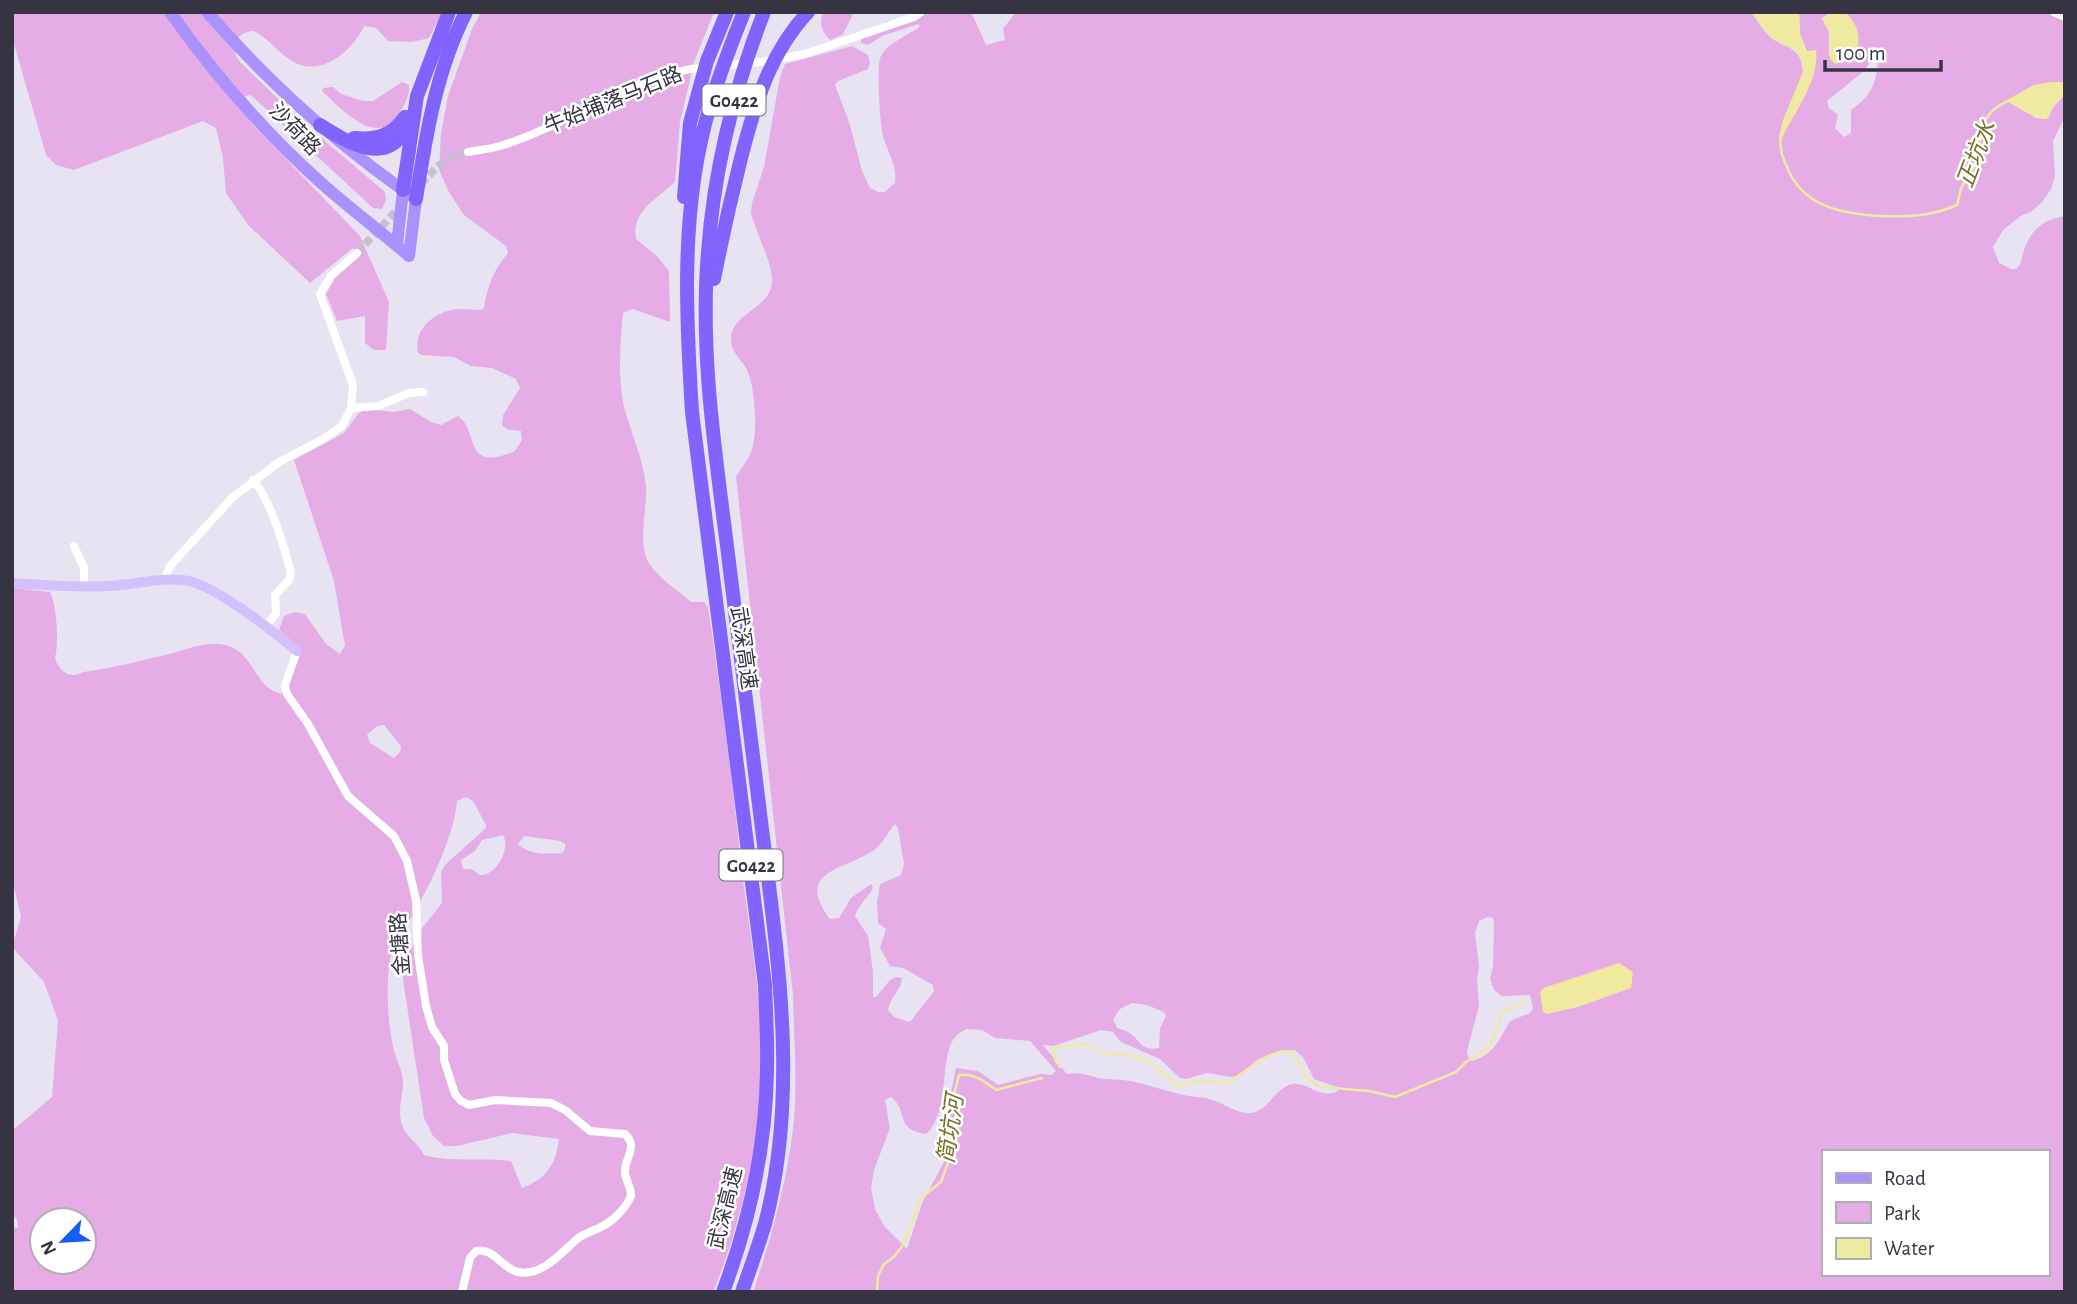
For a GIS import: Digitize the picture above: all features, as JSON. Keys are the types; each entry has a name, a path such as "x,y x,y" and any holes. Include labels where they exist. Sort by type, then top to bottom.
{"highway":[{"path":"403,190 416,101 449,12"},
{"path":"416,199 432,106 452,41 466,12"},
{"path":"687,291 682,229 686,149 690,123 707,61 727,12"},
{"name":"武深高速","path":"723,1292 743,1238 763,1128 767,1073 765,985 695,436 688,348 687,291 690,211 704,126 719,75 744,12"},
{"name":"武深高速","path":"742,1292 765,1223 774,1173 783,1099 784,1044 775,935 713,438 706,318 708,252 727,124 745,62 764,12"},
{"path":"706,318 728,208 764,79 778,51 808,12"},
{"path":"320,125 354,138 375,139 395,129 416,101"}],"main road":[{"name":"沙荷路","path":"170,12 223,80 288,151 344,203 409,256 416,199 320,125 243,52 207,12"},
{"path":"397,246 403,190"}],"street":[{"name":"牛始埔落马石路","path":"468,152 493,148 525,137 592,105 674,73 692,68 761,62 805,54 914,17 921,12"},
{"path":"2054,12 2065,17"},
{"path":"164,581 166,571 233,497 279,462 337,430 347,420 353,385 320,294 331,276 356,253"},
{"path":"351,408 378,406 409,393 423,392"},
{"path":"253,480 271,514 291,573 289,580 275,595 276,613 266,626"},
{"path":"74,546 84,568 84,587"},
{"name":"金塘路","path":"12,583 84,587 188,581 207,588 266,626 297,651 285,685 287,694 308,724 348,796 388,828 407,861 416,900 418,955 423,992 432,1027 444,1046 444,1060 455,1094 469,1105 495,1100 551,1103 590,1131 625,1134 631,1142 625,1173 631,1196 614,1217 604,1225 580,1236 556,1259 528,1272 515,1271 485,1250 476,1251 470,1258 462,1292"}],"green space":[{"path":"12,12 443,12 429,38 412,42 388,41 376,28 364,26 346,51 329,63 319,66 292,61 254,31 242,34 235,46 240,62 300,120 385,192 386,200 382,209 373,208 253,97 244,97 241,107 253,125 360,236 389,302 386,350 374,350 365,343 365,316 337,321 326,294 335,278 360,256 353,248 310,283 248,225 226,193 223,158 216,128 203,121 74,170 56,165 46,155 12,37"},
{"path":"481,12 714,12 694,62 680,122 675,182 646,207 635,229 636,239 657,256 669,271 670,322 633,309 623,313 620,364 623,402 645,478 643,540 646,557 659,576 691,602 704,602 708,607 756,980 762,1068 758,1122 744,1196 722,1269 713,1292 12,1292 12,1227 18,1228 17,1219 12,1214 12,1131 52,1097 58,1021 44,982 12,947 21,917 12,878 12,588 50,592 57,624 55,658 59,667 70,675 209,644 225,645 245,657 264,684 273,691 284,694 300,655 297,646 279,630 284,616 294,612 305,614 326,644 340,654 345,646 334,581 294,460 344,433 359,413 367,409 393,412 410,409 441,425 458,416 465,423 479,454 487,457 498,457 515,451 522,440 521,431 507,429 502,425 503,415 520,388 516,379 492,368 471,366 454,357 418,353 421,331 438,315 452,310 484,308 492,279 508,253 506,246 464,215 439,170 441,134 448,96 472,29","holes":["384,725 401,746 400,752 394,758 370,743 367,735 377,726","466,797 473,801 486,828 446,864 441,872 442,903 423,927 406,957 403,979 424,1118 433,1136 444,1146 457,1146 512,1133 559,1139 548,1170 522,1188 511,1161 446,1159 424,1155 402,1125 400,1109 403,1078 393,1047 389,1022 390,960 398,936 413,915 447,844 457,801","503,835 503,854 491,871 480,875 471,869 463,869 461,860 475,851 482,840","524,836 561,841 565,844 565,849 562,853 550,854 527,850 518,844"]},
{"path":"824,12 854,12 843,34 831,40 822,27"},
{"path":"925,12 971,12 986,45 1005,40 1003,29 1016,12 1751,12 1769,36 1795,52 1801,62 1803,71 1781,138 1813,52 1807,51 1800,34 1799,12 1831,12 1822,18 1829,32 1829,56 1841,63 1857,52 1847,14 1844,12 2065,12 2065,82 2034,85 2006,101 2028,111 2035,118 2049,117 2052,108 2065,95 2065,116 2053,141 2055,176 2051,189 2042,202 2003,230 1993,247 1999,263 2016,269 2033,232 2043,223 2065,216 2065,1292 753,1292 772,1232 786,1171 793,1130 795,1062 793,995 736,477 752,449 755,409 750,378 734,351 731,338 738,322 760,304 771,289 769,263 751,213 764,167 780,77 785,64 852,46 868,55 868,69 838,81 835,85 850,125 862,171 870,188 885,192 895,183 893,165 882,130 880,61 888,47 920,27 918,24 882,36 868,45 861,43 861,39 886,22","holes":["1873,58 1878,61 1876,77 1863,100 1851,110 1851,133 1844,137 1835,128 1838,115 1829,108 1827,101 1864,71","895,824 904,864 901,875 880,884 878,923 886,929 880,948 890,966 903,968 933,985 934,991 910,1022 894,1017 888,1010 902,978 890,980 876,997 873,997 868,936 855,916 873,888 871,884 851,898 839,918 830,919 820,903 817,890 820,881 828,874 874,850","1488,917 1493,918 1494,922 1490,979 1494,990 1502,996 1530,995 1533,1009 1530,1013 1510,1021 1491,1050 1473,1061 1468,1057 1467,1051 1479,1006 1479,966 1475,933 1479,921","1132,1003 1147,1005 1164,1012 1166,1016 1160,1028 1159,1048 1145,1047 1128,1032 1117,1028 1113,1019 1120,1009","967,1029 982,1030 995,1038 1030,1041 1056,1071 1052,1075 1040,1074 998,1085 978,1071 956,1068 943,1130 946,1153 944,1162 922,1203 907,1249 884,1226 875,1209 871,1187 874,1170 890,1128 885,1100 891,1097 900,1108 906,1124 916,1132 926,1134 935,1122 940,1108 950,1046 956,1036","1101,1030 1113,1032 1121,1042 1160,1059 1180,1078 1186,1079 1207,1073 1232,1077 1243,1074 1257,1060 1281,1051 1295,1050 1303,1057 1314,1079 1337,1087 1338,1091 1325,1093 1293,1084 1286,1086 1262,1108 1245,1113 1209,1099 1130,1081 1067,1074 1043,1045 1053,1046"]},
{"path":"402,82 409,85 404,104 389,124 380,128 359,122 322,91 323,88 333,87 341,94 363,101 373,101"}],"water":[{"path":"1751,12 1799,12 1800,34 1807,51 1816,50 1810,85 1782,138 1779,137 1783,120 1803,72 1802,60 1795,50 1770,37"},
{"path":"1831,12 1847,14 1857,29 1858,36 1856,50 1844,61 1835,64 1830,59 1829,32 1822,19"},
{"path":"2065,82 2065,95 2056,102 2047,119 2031,115 2005,101 2034,85"},
{"path":"1619,963 1633,972 1631,988 1578,1007 1547,1014 1543,1012 1540,993 1543,988"}],"waterway":[{"name":"正坑水","path":"1781,136 1782,156 1794,181 1814,200 1853,213 1920,215 1957,205 1960,191 1977,159 1986,119 2006,102"},
{"name":"简坑河","path":"1060,1067 1055,1060 1054,1048 1086,1044 1102,1053 1133,1056 1149,1062 1179,1086 1197,1081 1228,1083 1259,1061 1285,1051 1293,1052 1306,1078 1321,1087 1369,1091 1395,1097 1456,1072 1492,1042 1502,1012 1525,1002"},
{"name":"简坑河","path":"877,1292 878,1276 884,1264 894,1257 903,1245 921,1198 941,1182 952,1152 947,1124 959,1075 974,1076 996,1090 1042,1078"}],"tunnel":[{"path":"421,184 447,159 468,152"},
{"path":"357,253 400,207"}]}
